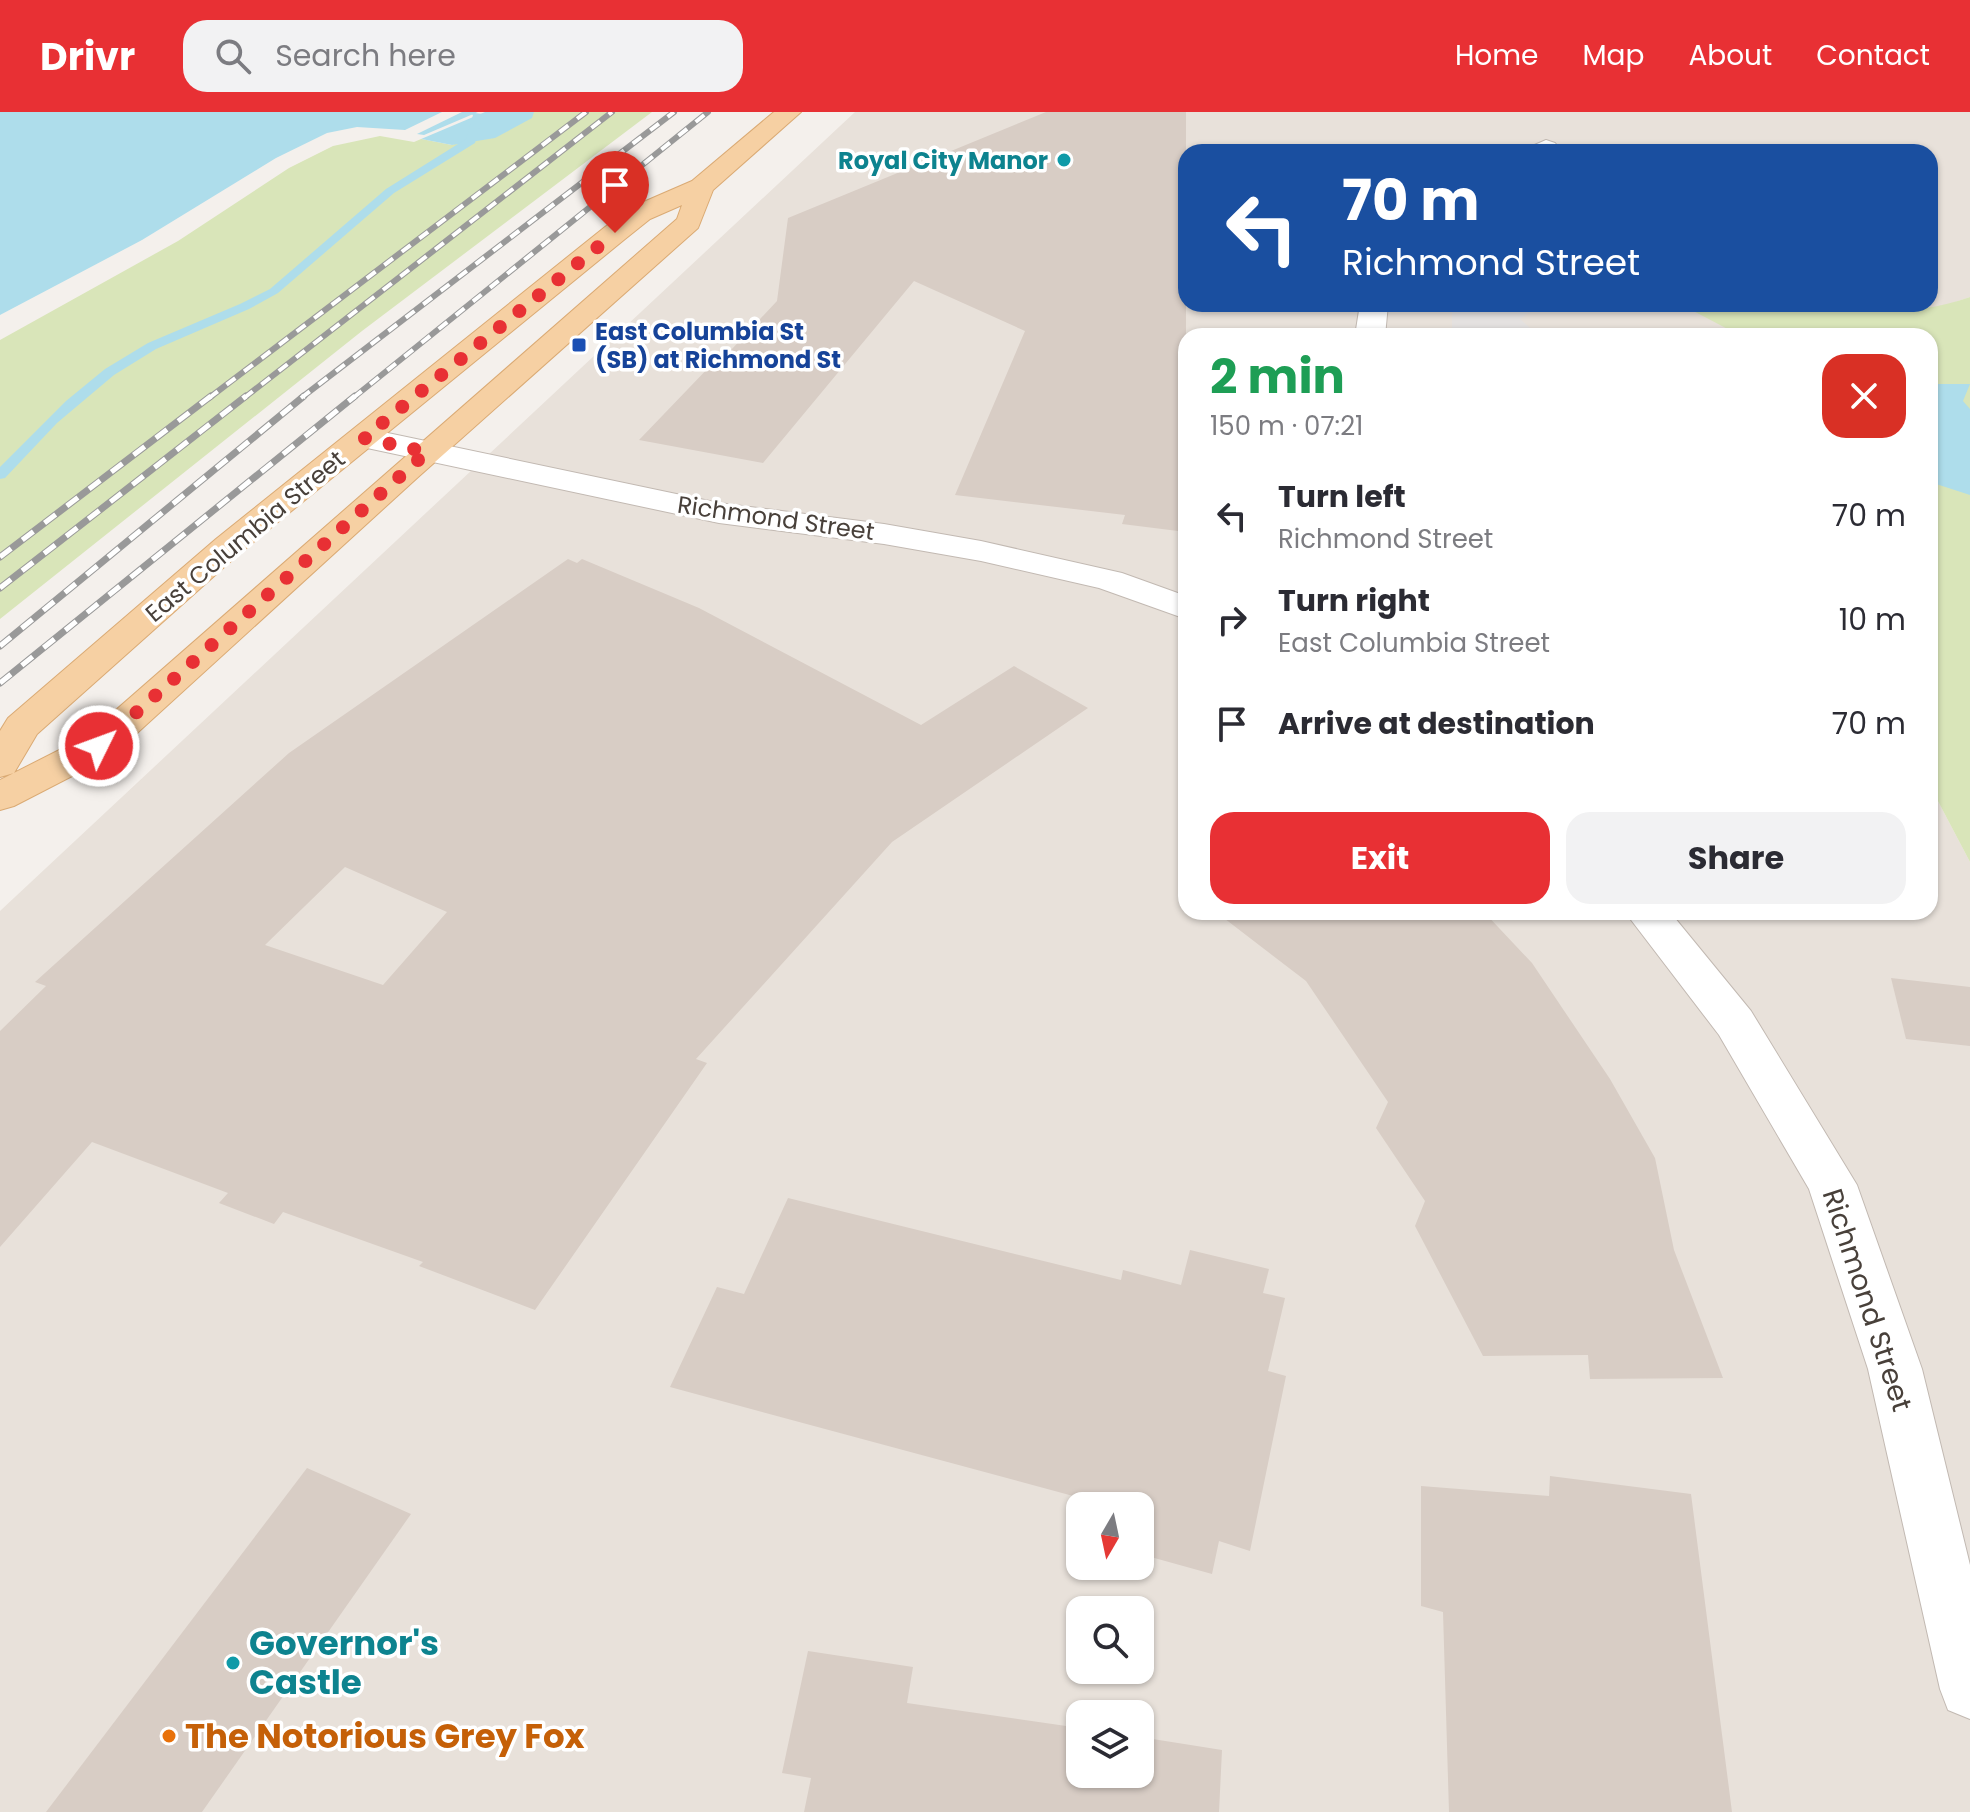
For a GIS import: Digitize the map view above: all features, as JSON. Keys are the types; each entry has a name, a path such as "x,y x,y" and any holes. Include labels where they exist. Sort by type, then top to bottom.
{"main road":[{"name":"East Columbia Street","path":"0,764 22,727 228,546 641,213 701,187 789,112"},
{"name":"East Columbia Street","path":"0,797 99,746 689,222 701,187"}],"street":[{"name":"Richmond Street","path":"364,438 719,513 884,534 981,551 1110,580 1178,605"},
{"name":"Richmond Street","path":"1652,920 1735,1023 1832,1185 1895,1369 1970,1689"}],"shaded area":[{"path":"855,112 1970,112 1970,297 1938,308 1938,144 1178,144 1178,312 1927,312 1880,328 1178,328 1178,920 1938,920 1938,801 1970,862 1970,1812 0,1812 0,911"},
{"path":"1452,312 1530,312 1520,319 1530,328 1452,328"}],"green space":[{"path":"534,112 652,112 362,331 0,619 0,336 287,164 332,142 391,133 452,145"},
{"path":"1970,297 1970,862 1938,801 1938,328 1726,328 1695,312 1938,312 1938,305"}],"water":[{"path":"0,112 534,112 532,118 495,138 452,145 391,133 332,142 0,336"},
{"path":"1938,384 1970,384 1963,401 1970,409 1970,495 1938,485"}],"pier":[{"path":"442,112 462,112 417,134 424,135 478,112 485,112 414,142 380,136 333,146 289,168 178,241 0,340 0,315 142,240 276,158 327,133 357,127 405,130"}],"building":[{"path":"1046,112 1186,112 1186,144 1178,144 1178,312 1186,312 1186,328 1178,328 1178,531 1122,524 1125,515 955,495 1025,331 914,281 763,463 639,440 712,364 717,365 777,301 788,218"},
{"path":"568,559 577,563 582,559 699,608 921,725 1014,666 1088,708 892,842 696,1059 707,1063 535,1310 419,1266 423,1262 283,1212 274,1224 219,1203 228,1193 92,1142 0,1247 0,1031 46,986 35,982 289,753","holes":["345,867 447,912 383,985 265,945"]},
{"path":"1226,920 1492,920 1532,963 1610,1079 1655,1158 1674,1250 1723,1378 1590,1379 1588,1355 1483,1356 1415,1226 1425,1201 1376,1128 1388,1102 1306,981"},
{"path":"1891,978 1970,987 1970,1046 1906,1039"},
{"path":"788,1198 1121,1280 1123,1270 1181,1285 1190,1250 1269,1269 1263,1293 1285,1298 1268,1371 1286,1376 1250,1551 1219,1541 1212,1574 1154,1558 1154,1492 1066,1494 670,1387 717,1287 744,1294"},
{"name":"Governor's Castle","path":"307,1468 411,1514 202,1812 46,1812"},
{"path":"1550,1476 1691,1494 1732,1812 1449,1812 1443,1612 1421,1606 1421,1486 1549,1496"},
{"path":"808,1651 913,1667 907,1703 1066,1726 1066,1788 1154,1788 1154,1739 1222,1750 1219,1812 804,1812 811,1778 782,1773"}],"waterway":[{"path":"0,475 52,421 109,372 152,346 274,291 390,191 471,141 478,114 472,112"}],"railway":[{"path":"209,398 586,112"},
{"path":"244,398 612,112"},
{"path":"301,398 674,112"},
{"path":"353,398 708,112"},
{"path":"0,557 211,396"},
{"path":"0,588 246,396"},
{"path":"0,646 304,396"},
{"path":"0,683 355,396"}],"place":[{"name":"Royal City Manor","path":"1064,160"},
{"name":"East Columbia St (SB) at Richmond St","path":"579,345"},
{"name":"Governor's Castle","path":"233,1663"},
{"name":"The Notorious Grey Fox","path":"169,1736"}],"route":[{"path":"99,746 427,452 364,438 615,233"}]}
